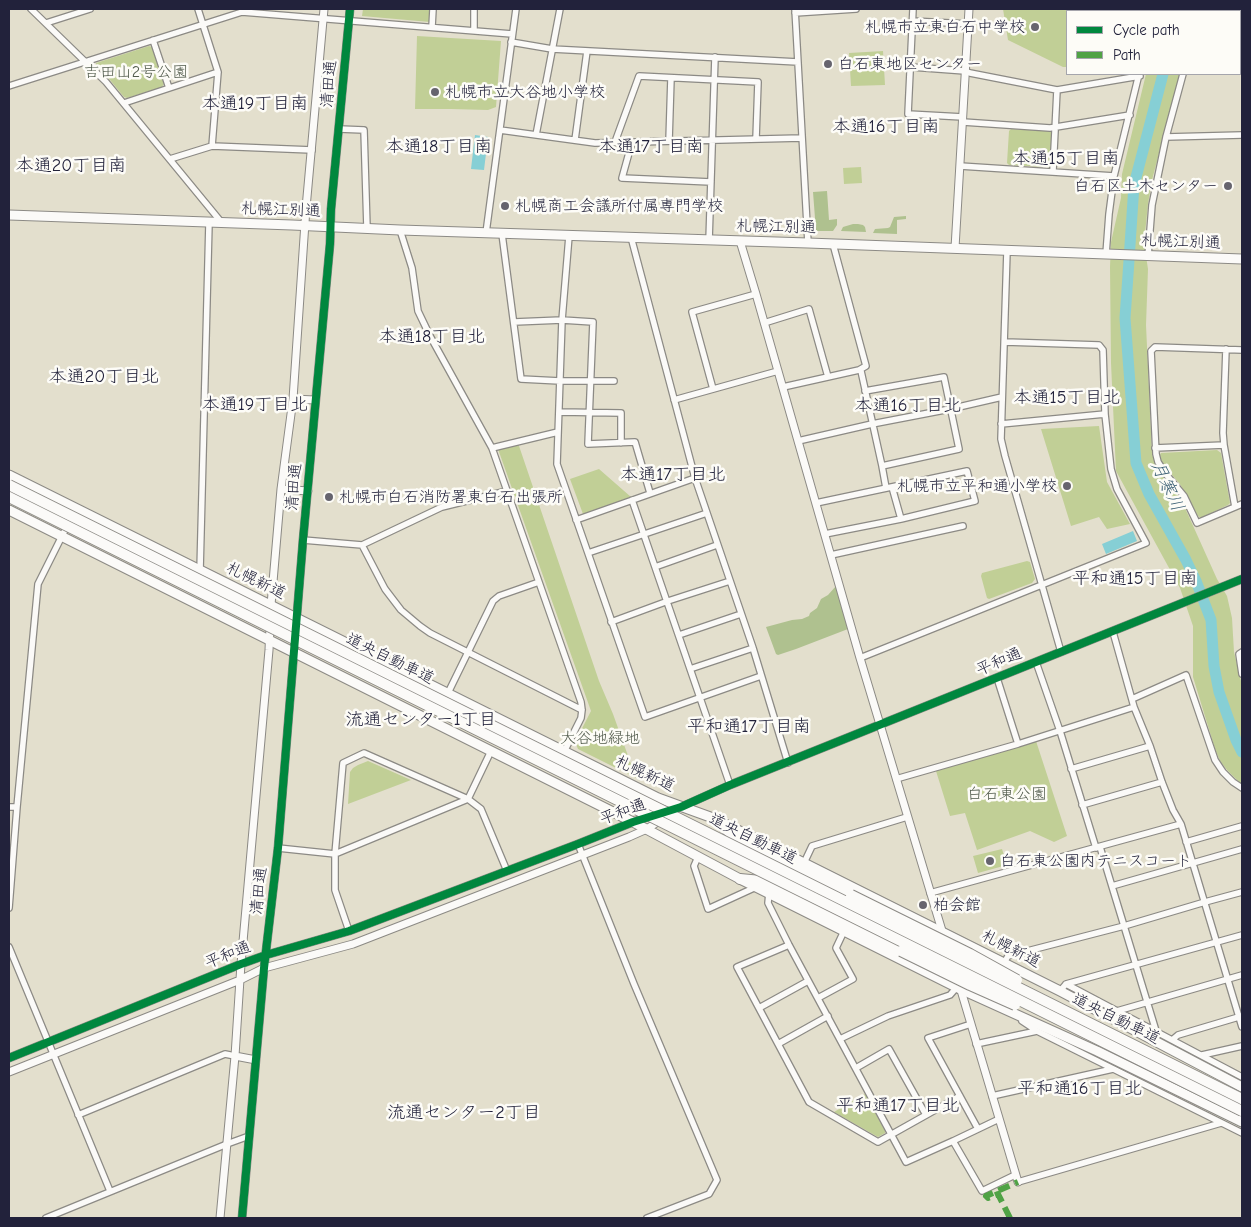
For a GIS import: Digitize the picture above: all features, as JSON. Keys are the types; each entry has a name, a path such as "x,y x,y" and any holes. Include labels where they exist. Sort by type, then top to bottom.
{"highway":[{"name":"札幌江別通","path":"9,215 1242,259"},
{"name":"札幌新道","path":"9,475 658,798 713,818 1004,963 1065,990 1242,1088"},
{"name":"道央自動車道","path":"9,485 1242,1099"},
{"name":"道央自動車道","path":"9,497 1242,1111"},
{"path":"9,510 647,829 740,879 958,988 1052,1030 1242,1122"},
{"path":"713,818 735,838 970,954 1125,1041"},
{"path":"740,879 761,881 970,985 1019,1007 1070,1025"}],"street":[{"path":"31,9 106,82 222,223"},
{"path":"46,23 90,9"},
{"path":"198,9 218,72 212,146"},
{"name":"清田通","path":"220,1218 270,641 271,605 281,490 293,399 305,226 324,9"},
{"name":"清田通","path":"242,1218 264,968 278,848 296,618 350,9"},
{"path":"432,27 433,9"},
{"path":"474,9 474,30"},
{"path":"486,233 516,9"},
{"path":"536,135 560,9"},
{"path":"808,243 795,11 856,9"},
{"path":"913,9 908,114 1050,128 1130,114"},
{"path":"955,248 969,9"},
{"path":"9,86 242,12 512,34"},
{"path":"913,21 968,24"},
{"path":"153,40 169,88"},
{"path":"512,42 552,49 798,62"},
{"path":"575,140 586,51"},
{"path":"709,241 714,57"},
{"path":"910,67 965,70 970,73 1057,90 1139,75 1114,176 1109,214 1110,255"},
{"path":"124,103 218,72"},
{"path":"1144,255 1166,137 1183,75"},
{"path":"615,142 639,76 758,82 756,139"},
{"path":"669,141 670,78"},
{"path":"1053,171 1057,90"},
{"path":"339,129 364,130 367,228"},
{"path":"500,130 595,143 802,138"},
{"path":"1166,137 1242,135"},
{"path":"632,142 622,178 711,182"},
{"path":"170,160 212,146 312,150"},
{"path":"960,166 1114,176"},
{"path":"200,571 209,223"},
{"path":"400,230 412,268 418,311 492,448 581,702 581,718 564,752"},
{"path":"502,234 521,378 560,381 614,381"},
{"path":"569,236 562,320 557,464 645,717 761,676"},
{"path":"631,237 695,478 742,614 788,763"},
{"path":"740,241 860,658 1016,1178"},
{"path":"783,388 859,370 866,366 833,244"},
{"path":"1007,251 1001,439 1060,652"},
{"path":"713,389 692,312 756,294"},
{"path":"764,323 809,310 828,377"},
{"path":"514,322 562,320 593,322 588,444 635,442 650,493"},
{"path":"860,658 1146,543 1117,489 1111,469 1105,414 1103,350 1099,345 1005,342"},
{"path":"1242,350 1155,347 1151,351 1156,448 1158,462 1165,474 1184,496 1197,523 1242,504"},
{"path":"1226,349 1223,428 1224,445 1235,507"},
{"path":"859,370 882,466 901,519"},
{"path":"674,400 778,371"},
{"path":"865,391 944,377 959,449 882,466"},
{"path":"798,441 1002,397"},
{"path":"293,399 315,400"},
{"path":"559,412 621,413 622,443"},
{"path":"1001,424 1105,414"},
{"path":"492,448 558,432"},
{"path":"1156,448 1224,445"},
{"path":"9,468 23,482"},
{"path":"816,503 966,471 975,501 901,519 825,534"},
{"path":"576,520 695,478"},
{"path":"281,490 308,492"},
{"path":"303,540 362,545 442,507 508,491"},
{"path":"632,500 730,785"},
{"path":"9,908 38,584 75,509"},
{"path":"588,553 707,513"},
{"path":"831,555 963,526"},
{"path":"362,545 382,585 401,610 410,618 430,633 582,710"},
{"path":"655,567 717,545"},
{"name":"平和通","path":"9,1058 241,964 349,930 633,822 681,807 730,785 1242,579"},
{"path":"611,622 730,581"},
{"path":"448,693 494,601 500,596 539,582"},
{"path":"679,635 742,614"},
{"path":"1112,632 1134,708 1173,810 1181,824 1241,1017 1242,1027"},
{"path":"690,669 753,648"},
{"path":"1242,652 1238,654 1242,674"},
{"path":"1036,662 1060,731 1082,806 1112,886 1156,1031"},
{"path":"1132,699 1186,675 1215,760 1223,772 1242,788"},
{"path":"998,678 1018,744"},
{"path":"896,779 1134,708"},
{"path":"1071,769 1150,746"},
{"path":"278,848 335,854 468,799 491,751"},
{"path":"349,930 335,890 335,854 343,763 364,753 468,799 481,809 507,871"},
{"path":"1082,806 1162,782"},
{"path":"9,807 17,807"},
{"name":"平和通","path":"9,1072 240,980 264,968 353,944 647,829 681,807"},
{"path":"804,863 812,846 907,817"},
{"path":"930,893 1181,824"},
{"path":"1186,842 1242,826"},
{"path":"578,844 634,984 717,1180 709,1194 647,1218"},
{"path":"1112,886 1242,849"},
{"path":"698,857 694,866 708,909 756,887"},
{"path":"1004,963 1008,956 1124,926 1242,892"},
{"path":"769,893 768,903 789,945 906,1162 999,1119"},
{"path":"818,998 853,979 836,948 844,931"},
{"path":"1065,990 1136,965 1242,935"},
{"path":"789,945 737,967 809,1102 878,1142 960,1096"},
{"path":"9,946 110,1191"},
{"path":"1117,1011 1242,975"},
{"path":"759,1008 808,980"},
{"path":"840,1038 888,1016 950,995 958,988"},
{"path":"1065,990 1117,1011 1242,1077"},
{"path":"1003,1008 1037,1031 1242,1133"},
{"path":"778,1044 828,1016"},
{"path":"1172,1040 1178,1034 1241,1017"},
{"path":"971,1024 928,1038 978,1129"},
{"path":"976,1044 1037,1031"},
{"path":"1202,1055 1242,1046"},
{"path":"856,1068 889,1049 926,1115"},
{"path":"78,1114 225,1054 256,1060"},
{"path":"992,1096 1113,1070"},
{"path":"953,1141 982,1191 1016,1178 1221,1123"},
{"path":"46,1218 249,1136"}],"green space":[{"path":"363,9 431,9 430,22 362,16"},
{"name":"札幌市立東白石中学校","path":"1003,9 1122,10 1066,10 1066,67 1008,40"},
{"path":"417,36 501,41 496,107 488,110 415,109"},
{"name":"吉田山2号公園","path":"149,46 152,47 164,84 162,87 127,98 124,97 96,66 96,63"},
{"path":"883,51 885,85 851,86 849,53"},
{"path":"1146,75 1180,75 1152,180 1144,243 1148,269 1146,325 1152,454 1157,469 1181,499 1217,579 1227,596 1232,618 1234,652 1242,685 1242,785 1220,761 1215,749 1193,677 1193,626 1180,588 1116,471 1111,363 1110,267 1111,242 1121,198 1122,174"},
{"path":"1011,129 1050,131 1052,133 1050,165 1048,167 1009,165 1007,163 1009,131"},
{"path":"861,167 862,183 844,184 843,168"},
{"path":"827,191 829,220 837,219 837,225 833,231 816,231 813,192"},
{"path":"906,216 906,219 897,220 897,234 873,233 875,229 890,227 894,217"},
{"path":"853,224 863,225 866,232 841,231 843,227"},
{"path":"1099,426 1107,482 1130,524 1107,529 1099,517 1071,526 1041,429"},
{"name":"大谷地緑地","path":"518,443 599,681 636,778 578,749 575,742 591,711 498,449"},
{"path":"1217,450 1221,453 1230,503 1201,518 1179,483 1161,461 1160,455 1161,453"},
{"path":"599,469 631,497 583,514 570,479"},
{"path":"1027,561 1030,562 1035,579 1032,583 989,599 987,598 981,576 982,573"},
{"path":"836,586 848,629 796,649 776,654 766,627 809,616 817,608 821,599 828,595"},
{"name":"白石東公園","path":"1036,741 1067,836 1054,842 1030,831 977,850 965,813 950,816 936,771"},
{"path":"368,761 411,780 348,804 350,772 353,768"},
{"name":"白石東公園内テニスコート","path":"1002,849 1007,865 978,873 973,856"},
{"path":"865,1094 885,1131 885,1133 878,1137 834,1112"}],"water":[{"path":"475,135 488,137 484,170 471,169"},
{"path":"1133,531 1137,541 1106,554 1102,544"}],"waterway":[{"name":"月寒川","path":"1163,75 1134,185 1125,318 1136,463 1149,494 1186,560 1211,620 1214,666 1219,692 1242,752"}],"marked path":[{"path":"1010,1218 998,1194 988,1198 986,1196 1018,1182"}],"cycle path":[{"path":"242,1218 264,968 278,848 303,540 330,244 331,209 350,9"},
{"path":"9,1058 241,964 349,931 633,822 681,807 730,785 1242,579"}],"place":[{"name":"札幌市立東白石中学校","path":"1035,27"},
{"name":"白石東地区センター","path":"828,64"},
{"name":"札幌市立大谷地小学校","path":"435,92"},
{"name":"白石区土木センター","path":"1228,186"},
{"name":"札幌商工会議所付属専門学校","path":"505,206"},
{"name":"札幌市立平和通小学校","path":"1067,486"},
{"name":"札幌市白石消防署東白石出張所","path":"329,497"},
{"name":"白石東公園内テニスコート","path":"990,861"},
{"name":"柏会館","path":"923,905"}],"district":[{"name":"本通19丁目南","path":"255,104"},
{"name":"本通16丁目南","path":"886,127"},
{"name":"本通18丁目南","path":"439,147"},
{"name":"本通17丁目南","path":"651,147"},
{"name":"本通15丁目南","path":"1066,159"},
{"name":"本通20丁目南","path":"71,166"},
{"name":"本通18丁目北","path":"432,337"},
{"name":"本通20丁目北","path":"104,377"},
{"name":"本通15丁目北","path":"1067,398"},
{"name":"本通19丁目北","path":"255,405"},
{"name":"本通16丁目北","path":"908,406"},
{"name":"本通17丁目北","path":"673,475"},
{"name":"平和通15丁目南","path":"1135,579"},
{"name":"流通センター1丁目","path":"421,720"},
{"name":"平和通17丁目南","path":"749,727"},
{"name":"平和通16丁目北","path":"1080,1089"},
{"name":"平和通17丁目北","path":"898,1106"},
{"name":"流通センター2丁目","path":"464,1113"}]}
